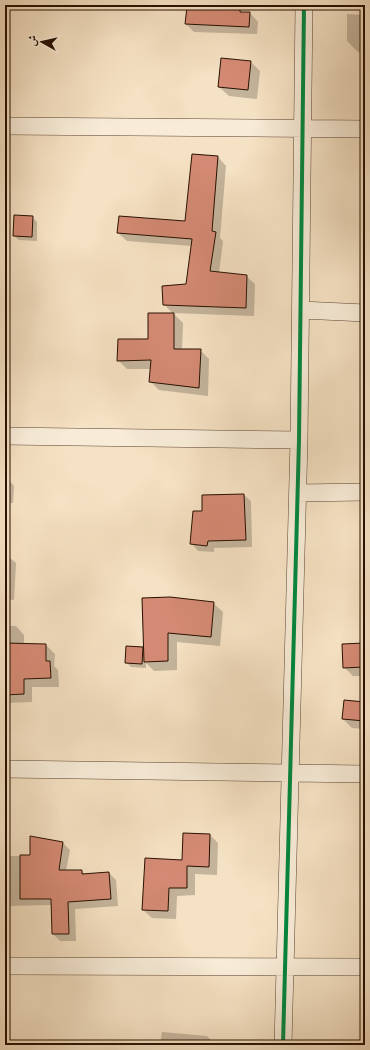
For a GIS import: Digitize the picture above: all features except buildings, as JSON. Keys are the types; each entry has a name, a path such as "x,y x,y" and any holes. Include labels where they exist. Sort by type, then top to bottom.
{"street":[{"path":"283,1045 298,493 304,5"},
{"path":"5,126 365,129"},
{"path":"301,310 365,313"},
{"path":"5,436 299,440"},
{"path":"298,493 365,492"},
{"path":"5,769 365,774"},
{"path":"5,966 365,967"}],"cycle path":[{"path":"283,1045 299,440 304,5"}]}
